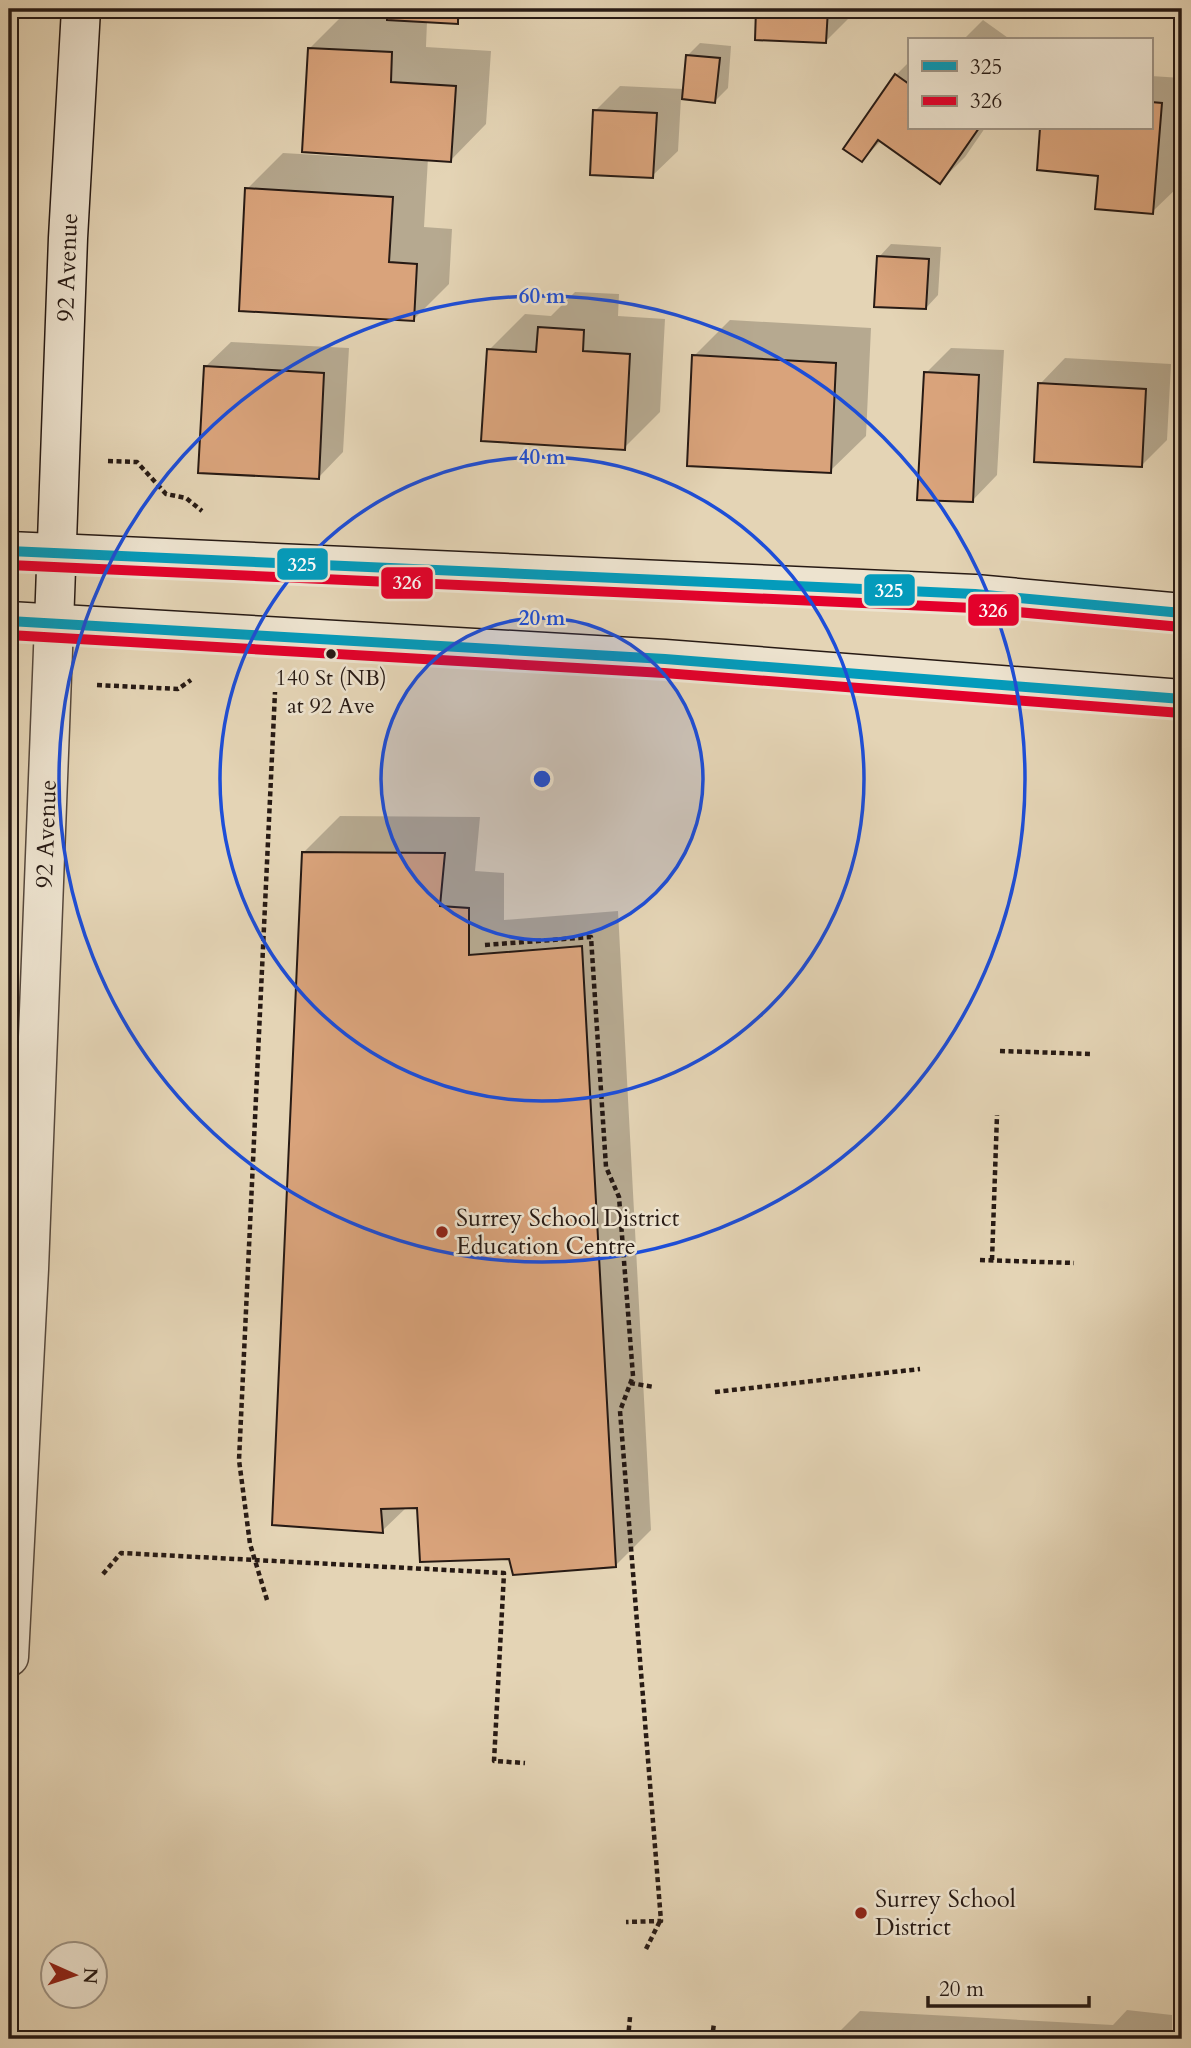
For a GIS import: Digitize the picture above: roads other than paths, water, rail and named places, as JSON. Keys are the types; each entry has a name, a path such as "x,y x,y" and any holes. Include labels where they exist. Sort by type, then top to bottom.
{"main road":[{"name":"92 Avenue","path":"9,1657 29,1269 68,239 81,9"},
{"path":"9,551 975,594 1182,612"},
{"path":"9,621 665,659 1182,699"}],"place":[{"name":"140 St (NB) at 92 Ave","path":"331,654"},
{"name":"Surrey School District Education Centre","path":"442,1232"},
{"name":"Surrey School District","path":"861,1913"}]}
